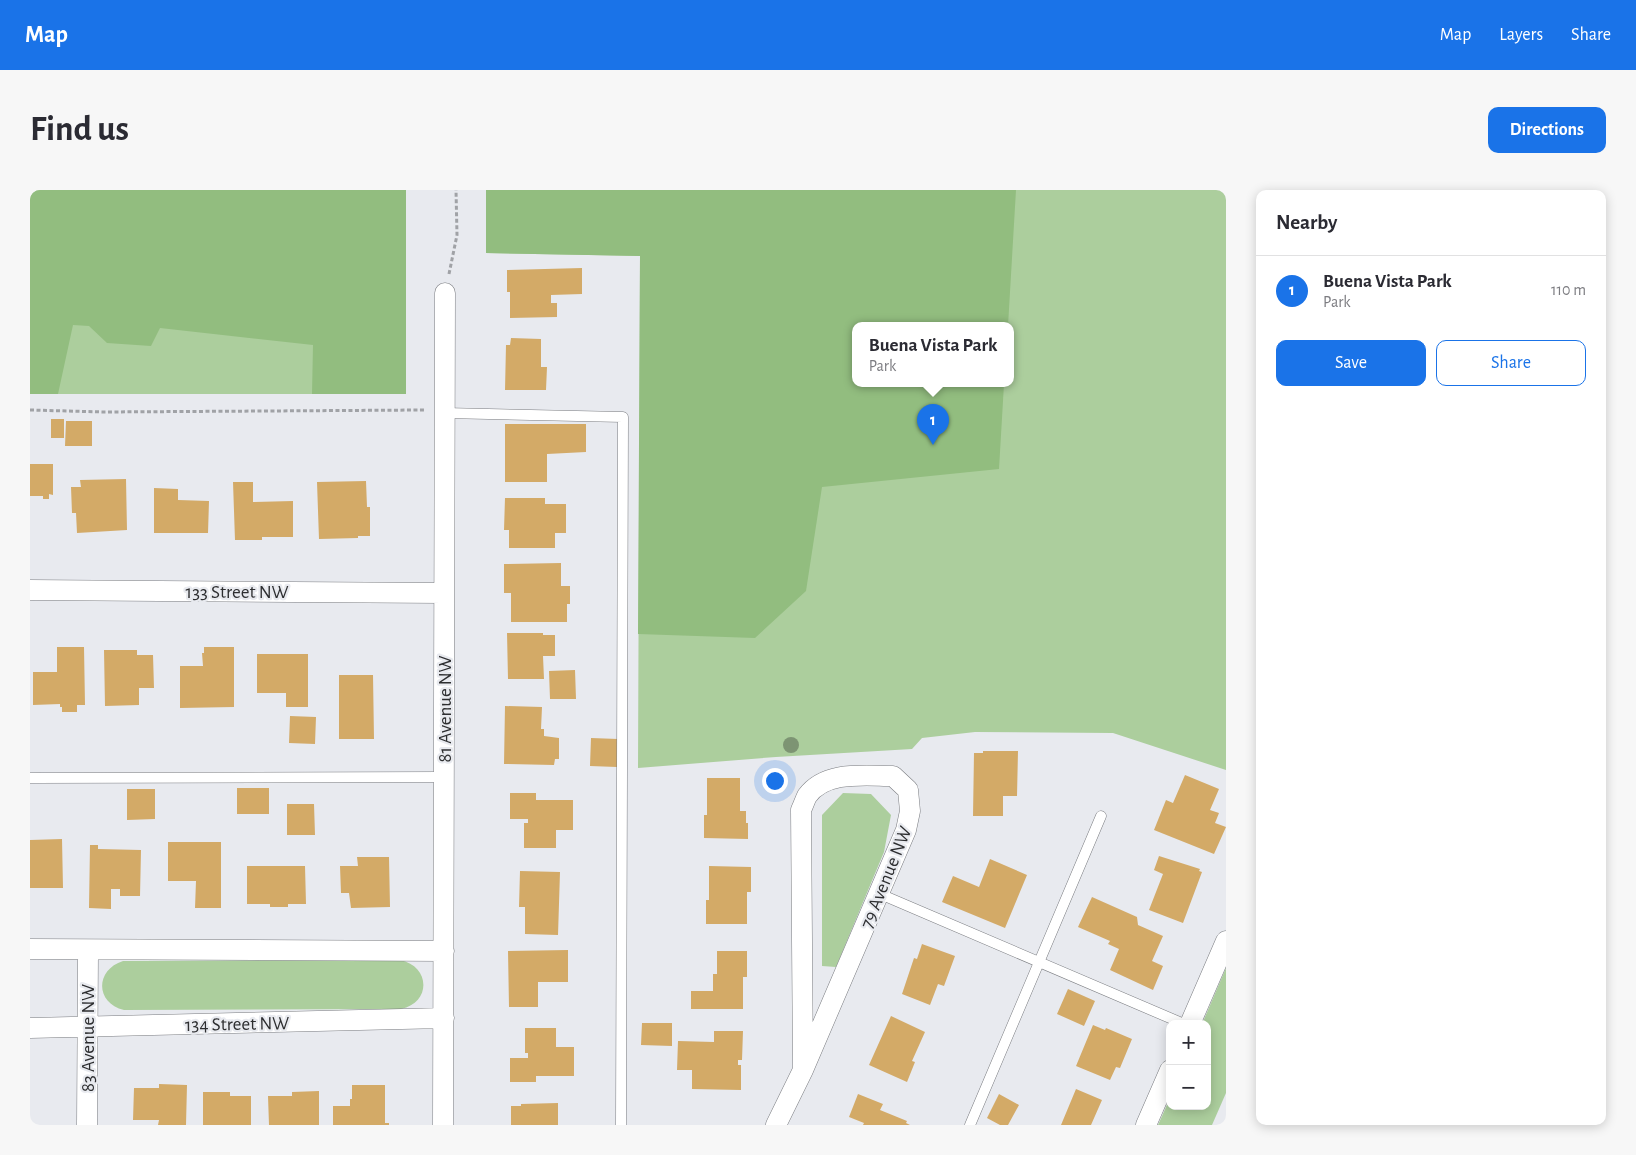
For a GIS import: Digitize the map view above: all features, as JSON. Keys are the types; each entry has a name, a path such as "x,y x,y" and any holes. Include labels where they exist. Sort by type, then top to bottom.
{"street":[{"name":"81 Avenue NW","path":"444,1125 443,592 445,293"},
{"name":"133 Street NW","path":"30,590 443,592"},
{"name":"79 Avenue NW","path":"776,1125 803,1070 906,830 910,811 908,790 893,776 841,777 824,781 807,796 802,810 803,1070"},
{"path":"1192,1020 1226,941"},
{"path":"30,949 88,951 444,951"},
{"name":"83 Avenue NW","path":"87,1125 88,951"},
{"name":"134 Street NW","path":"30,1028 444,1018"},
{"path":"1146,1125 1166,1079"}],"lane":[{"path":"445,413 623,417 622,1125"},
{"path":"30,778 444,777"},
{"path":"970,1125 1101,816"},
{"path":"880,894 1175,1020"}],"path":[{"path":"445,293 457,235 456,190"},
{"path":"30,410 115,412 420,409 445,413"}],"green space":[{"path":"30,190 406,190 406,394 30,394"},
{"path":"30,190 406,190 406,394 312,394 313,345 160,328 151,346 107,343 89,326 73,325 58,394 30,394"},
{"path":"486,190 1226,190 1226,770 1113,733 975,732 922,738 912,749 638,768 640,256 486,253"},
{"path":"486,190 1016,190 1008,322 852,322 852,387 1004,387 999,469 822,487 806,591 755,638 638,634 640,256 486,253"},
{"path":"843,793 871,794 891,815 884,852 836,967 822,966 822,815"},
{"path":"400,960 417,969 422,976 423,984 422,992 418,999 411,1005 401,1009 124,1010 108,1001 102,986 107,971 123,961"},
{"path":"1226,968 1226,1093 1212,1125 1158,1125 1166,1107 1166,1110 1211,1110 1211,1020 1204,1020"}],"building":[{"path":"582,268 582,294 551,295 551,303 557,303 557,317 510,318 510,292 507,292 507,270"},
{"path":"511,338 541,339 541,367 547,367 546,390 505,390 506,345 510,345"},
{"path":"51,419 64,419 64,438 51,438"},
{"path":"66,421 92,421 92,446 65,446"},
{"path":"505,424 586,424 586,452 547,454 547,482 505,482"},
{"path":"30,464 53,464 53,495 49,494 49,499 43,499 43,496 30,496"},
{"path":"126,479 127,530 77,533 76,513 72,513 71,487 81,487 80,480"},
{"path":"366,481 367,507 370,507 370,536 319,539 317,482"},
{"path":"233,482 253,482 253,502 293,501 293,537 262,537 262,540 235,540"},
{"path":"154,488 178,489 178,500 209,501 208,533 154,533"},
{"path":"505,498 545,498 545,504 566,504 566,533 555,533 555,548 509,548 509,530 504,530"},
{"path":"561,563 561,586 570,586 567,622 511,622 511,593 504,593 504,564"},
{"path":"507,633 555,635 555,656 543,656 544,679 508,679"},
{"path":"57,647 84,647 85,705 77,705 77,712 62,712 60,704 33,705 33,672 57,672"},
{"path":"204,647 234,647 234,707 180,708 180,666 203,666 202,653 204,653"},
{"path":"104,650 137,650 137,655 153,655 154,688 139,688 139,705 105,706"},
{"path":"257,654 308,654 308,707 286,707 286,693 257,693"},
{"path":"575,670 576,699 550,699 549,671"},
{"path":"339,675 373,675 374,739 339,739"},
{"path":"505,706 542,707 541,729 544,729 544,736 559,738 559,759 555,759 554,765 504,764"},
{"path":"290,716 316,717 315,744 289,743"},
{"path":"591,738 618,739 617,767 590,766"},
{"path":"983,751 1018,751 1017,796 1003,796 1003,816 973,816 974,753 983,753"},
{"path":"1185,775 1219,789 1210,810 1219,813 1215,823 1226,827 1214,854 1154,830 1166,800 1173,803"},
{"path":"707,778 740,778 740,811 746,811 748,839 704,838 704,815 707,815"},
{"path":"237,788 269,788 269,814 237,814"},
{"path":"127,789 155,789 155,819 127,820"},
{"path":"510,793 536,793 536,800 573,800 573,830 556,830 556,848 524,848 524,823 528,823 528,819 510,819"},
{"path":"287,804 314,804 315,835 287,835"},
{"path":"62,839 63,888 30,888 30,840"},
{"path":"168,842 221,842 221,908 195,908 196,881 168,881"},
{"path":"90,845 98,845 98,849 141,850 140,896 120,896 120,889 111,889 111,909 89,908"},
{"path":"1159,856 1200,869 1199,871 1202,872 1183,923 1149,910 1163,874 1154,870"},
{"path":"357,857 389,857 390,907 351,908 349,893 341,893 340,866 358,866"},
{"path":"990,859 1027,875 1005,928 942,902 953,876 979,887"},
{"path":"247,866 305,866 306,904 270,907 270,904 247,904"},
{"path":"709,866 751,867 751,892 747,892 747,924 706,924 706,900 709,900"},
{"path":"520,871 560,872 558,935 525,934 525,907 519,907"},
{"path":"1092,897 1137,917 1138,925 1163,936 1152,961 1163,966 1153,990 1110,970 1119,949 1108,944 1110,941 1078,927"},
{"path":"922,944 955,956 944,986 938,984 930,1005 902,994 914,958 917,959"},
{"path":"568,950 568,982 538,982 538,1007 509,1007 508,951"},
{"path":"717,951 747,951 747,977 743,977 743,1009 691,1009 691,991 713,991 713,974 717,974"},
{"path":"1068,989 1095,1001 1084,1026 1057,1014"},
{"path":"891,1016 925,1032 912,1061 915,1062 907,1082 869,1065"},
{"path":"642,1023 672,1023 672,1046 641,1045"},
{"path":"1093,1025 1105,1030 1106,1028 1132,1039 1120,1068 1116,1067 1110,1080 1076,1066"},
{"path":"525,1028 556,1028 556,1047 574,1047 574,1076 536,1076 536,1082 510,1082 510,1058 528,1058 528,1053 525,1053"},
{"path":"714,1031 743,1031 742,1060 738,1060 738,1065 741,1065 741,1090 692,1089 692,1070 677,1070 678,1041 714,1042"},
{"path":"159,1084 187,1085 186,1125 158,1125 159,1120 133,1120 134,1088 159,1088"},
{"path":"352,1085 385,1085 385,1123 389,1123 389,1125 333,1125 333,1106 350,1106"},
{"path":"1076,1089 1102,1100 1091,1125 1061,1125"},
{"path":"319,1091 319,1125 269,1125 268,1096 292,1096 292,1092"},
{"path":"203,1092 230,1092 230,1096 251,1096 251,1125 203,1125"},
{"path":"858,1094 883,1104 880,1110 907,1121 906,1123 910,1125 863,1125 864,1123 849,1117"},
{"path":"999,1094 1019,1105 1008,1125 1000,1125 987,1118"},
{"path":"558,1103 558,1125 511,1125 511,1106"}],"place":[{"name":"Buena Vista Park","path":"933,445"}]}
